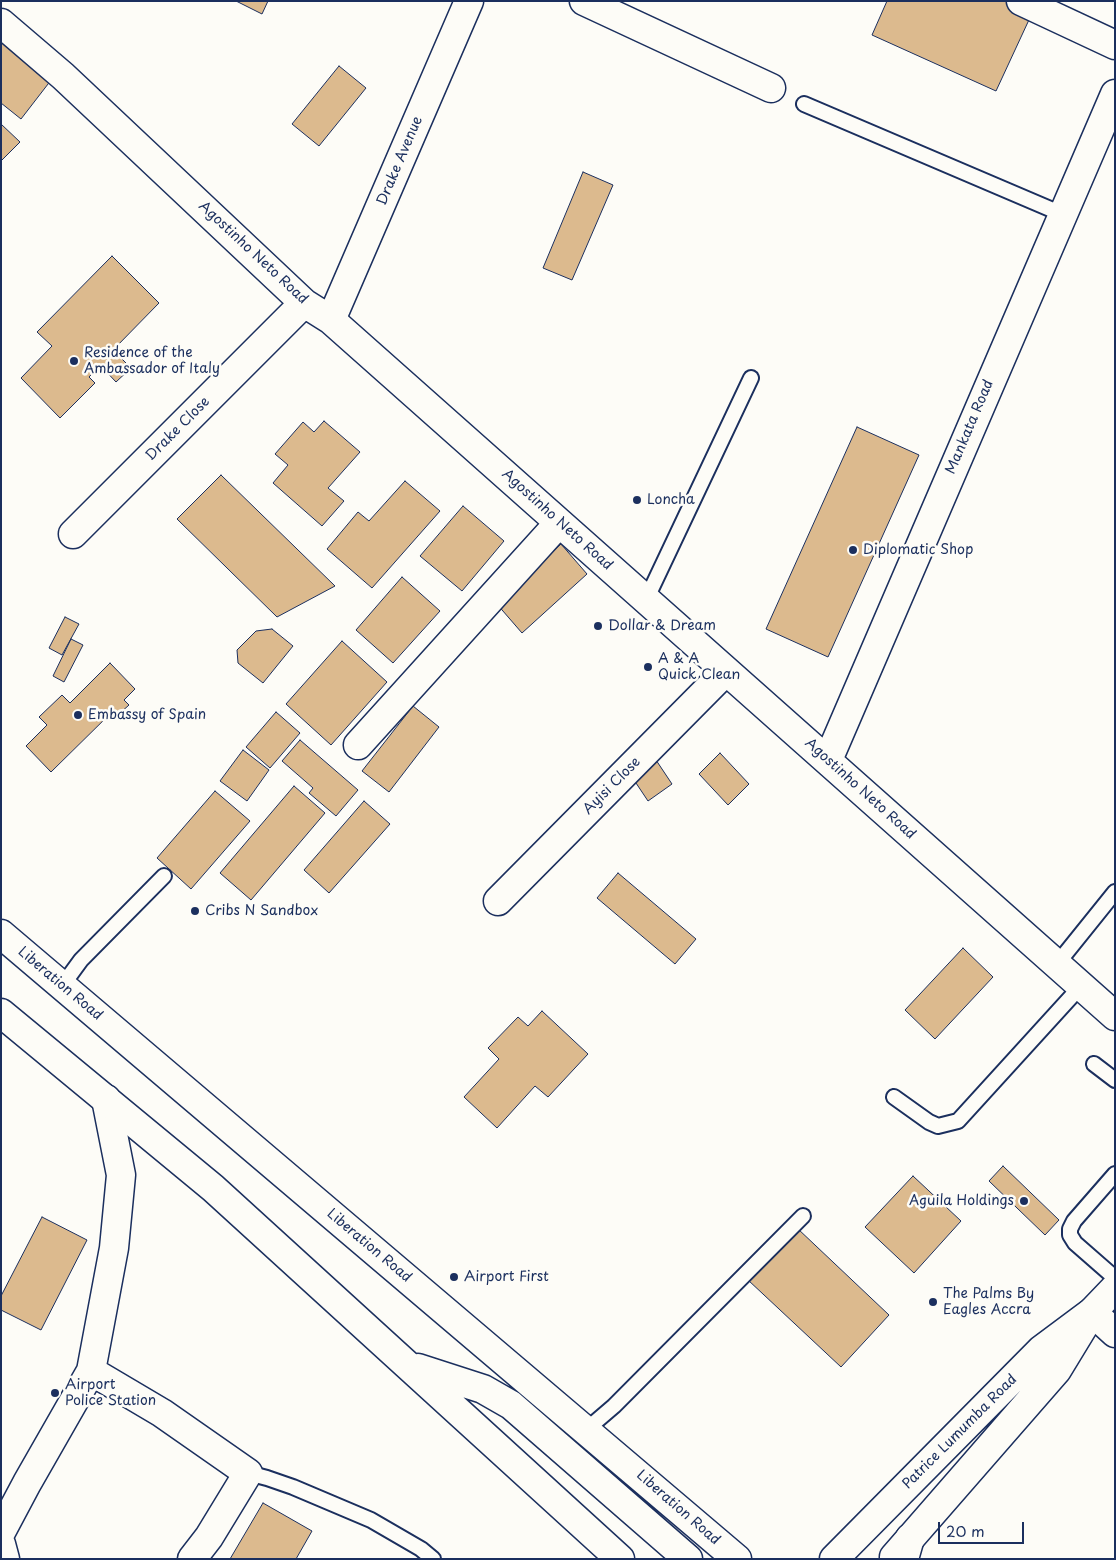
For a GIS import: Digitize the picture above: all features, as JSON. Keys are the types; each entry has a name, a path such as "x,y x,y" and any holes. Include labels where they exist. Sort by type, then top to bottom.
{"main road":[{"name":"Drake Avenue","path":"331,320 469,1"},
{"path":"584,1 771,88"},
{"path":"1021,1 1115,45"},
{"name":"Agostinho Neto Road","path":"1,23 63,76 304,302 331,320 1115,1016"},
{"name":"Mankata Road","path":"828,760 1115,94"},
{"name":"Drake Close","path":"73,534 304,302"},
{"path":"358,745 559,522"},
{"name":"Ayisi Close","path":"498,901 726,671"},
{"name":"Liberation Road","path":"1,934 737,1559"},
{"path":"1,1013 213,1188 620,1559"},
{"path":"1,1532 92,1371 114,1248 121,1175 106,1099"},
{"name":"Patrice Lumumba Road","path":"834,1559 1041,1350 1092,1312 1115,1288"},
{"path":"1092,1312 1115,1333"},
{"name":"Patrice Lumumba Road","path":"902,1552 1057,1370 1092,1312"},
{"path":"409,1366 483,1389 511,1405 688,1559"},
{"path":"92,1371 162,1413 248,1473 209,1538 192,1559"},
{"path":"1,1544 5,1559"}],"lane":[{"path":"804,104 1062,214"},
{"path":"646,600 751,378"},
{"path":"62,986 81,960 164,876"},
{"path":"1057,964 1115,892"},
{"path":"894,1097 929,1122 938,1126 958,1121 1081,986"},
{"path":"1094,1064 1115,1080"},
{"path":"1115,1174 1074,1221 1070,1229 1070,1235 1075,1243 1115,1278"},
{"path":"586,1430 614,1406 803,1216"},
{"path":"248,1473 293,1487 371,1520 433,1559"}],"building":[{"path":"236,1 268,1 262,14"},
{"path":"887,1 1017,1 1034,9 996,91 872,35"},
{"path":"1,33 55,75 21,119 1,103"},
{"path":"339,66 366,88 319,146 292,124"},
{"path":"1,124 20,142 1,161"},
{"path":"583,172 613,185 572,280 543,268"},
{"path":"112,256 159,303 113,350 131,368 116,382 100,365 89,377 95,383 60,418 21,378 52,346 37,332"},
{"path":"324,421 360,452 328,488 344,501 322,526 273,483 288,465 275,454 303,422 314,432"},
{"path":"857,427 919,455 828,657 766,629"},
{"path":"221,475 335,586 277,617 177,519"},
{"path":"405,481 440,511 372,588 327,549 358,512 369,521"},
{"path":"463,506 504,541 462,591 420,556"},
{"path":"561,544 587,574 522,633 496,603"},
{"path":"402,577 440,611 393,663 356,630"},
{"path":"65,617 79,624 62,655 49,648"},
{"path":"272,629 293,646 263,683 238,663 237,650 256,631"},
{"path":"71,639 83,645 64,682 53,676"},
{"path":"342,641 387,682 331,745 286,704"},
{"path":"110,663 135,689 124,700 129,705 119,714 114,710 51,772 26,746 47,725 39,717 62,695 70,703"},
{"path":"413,706 439,727 389,792 362,771"},
{"path":"276,712 300,733 270,768 246,747"},
{"path":"300,740 358,790 336,816 309,793 313,788 282,761"},
{"path":"243,750 269,770 247,801 220,781"},
{"path":"720,753 749,784 728,805 699,774"},
{"path":"656,760 672,784 648,801 632,777"},
{"path":"294,786 325,813 251,900 220,873"},
{"path":"215,791 250,821 191,889 157,858"},
{"path":"364,801 390,824 329,893 304,870"},
{"path":"618,873 696,939 675,964 597,898"},
{"path":"963,948 993,977 935,1039 905,1010"},
{"path":"542,1011 588,1054 548,1097 535,1086 497,1128 464,1097 499,1059 488,1048 518,1017 528,1026"},
{"name":"Aguila Holdings","path":"1003,1166 1059,1220 1045,1235 989,1181"},
{"path":"913,1176 961,1221 914,1273 865,1227"},
{"path":"42,1217 87,1240 41,1330 1,1310 1,1296"},
{"path":"797,1228 889,1315 841,1367 748,1280"},
{"path":"263,1503 312,1531 296,1559 230,1559"}],"place":[{"name":"Residence of the Ambassador of Italy","path":"74,361"},
{"name":"Loncha","path":"637,500"},
{"name":"Diplomatic Shop","path":"853,550"},
{"name":"Dollar & Dream","path":"598,626"},
{"name":"A & A Quick Clean","path":"648,667"},
{"name":"Embassy of Spain","path":"78,715"},
{"name":"Cribs N Sandbox","path":"195,911"},
{"name":"Aguila Holdings","path":"1024,1201"},
{"name":"Airport First","path":"454,1277"},
{"name":"The Palms By Eagles Accra","path":"933,1302"},
{"name":"Airport Police Station","path":"55,1393"}]}
